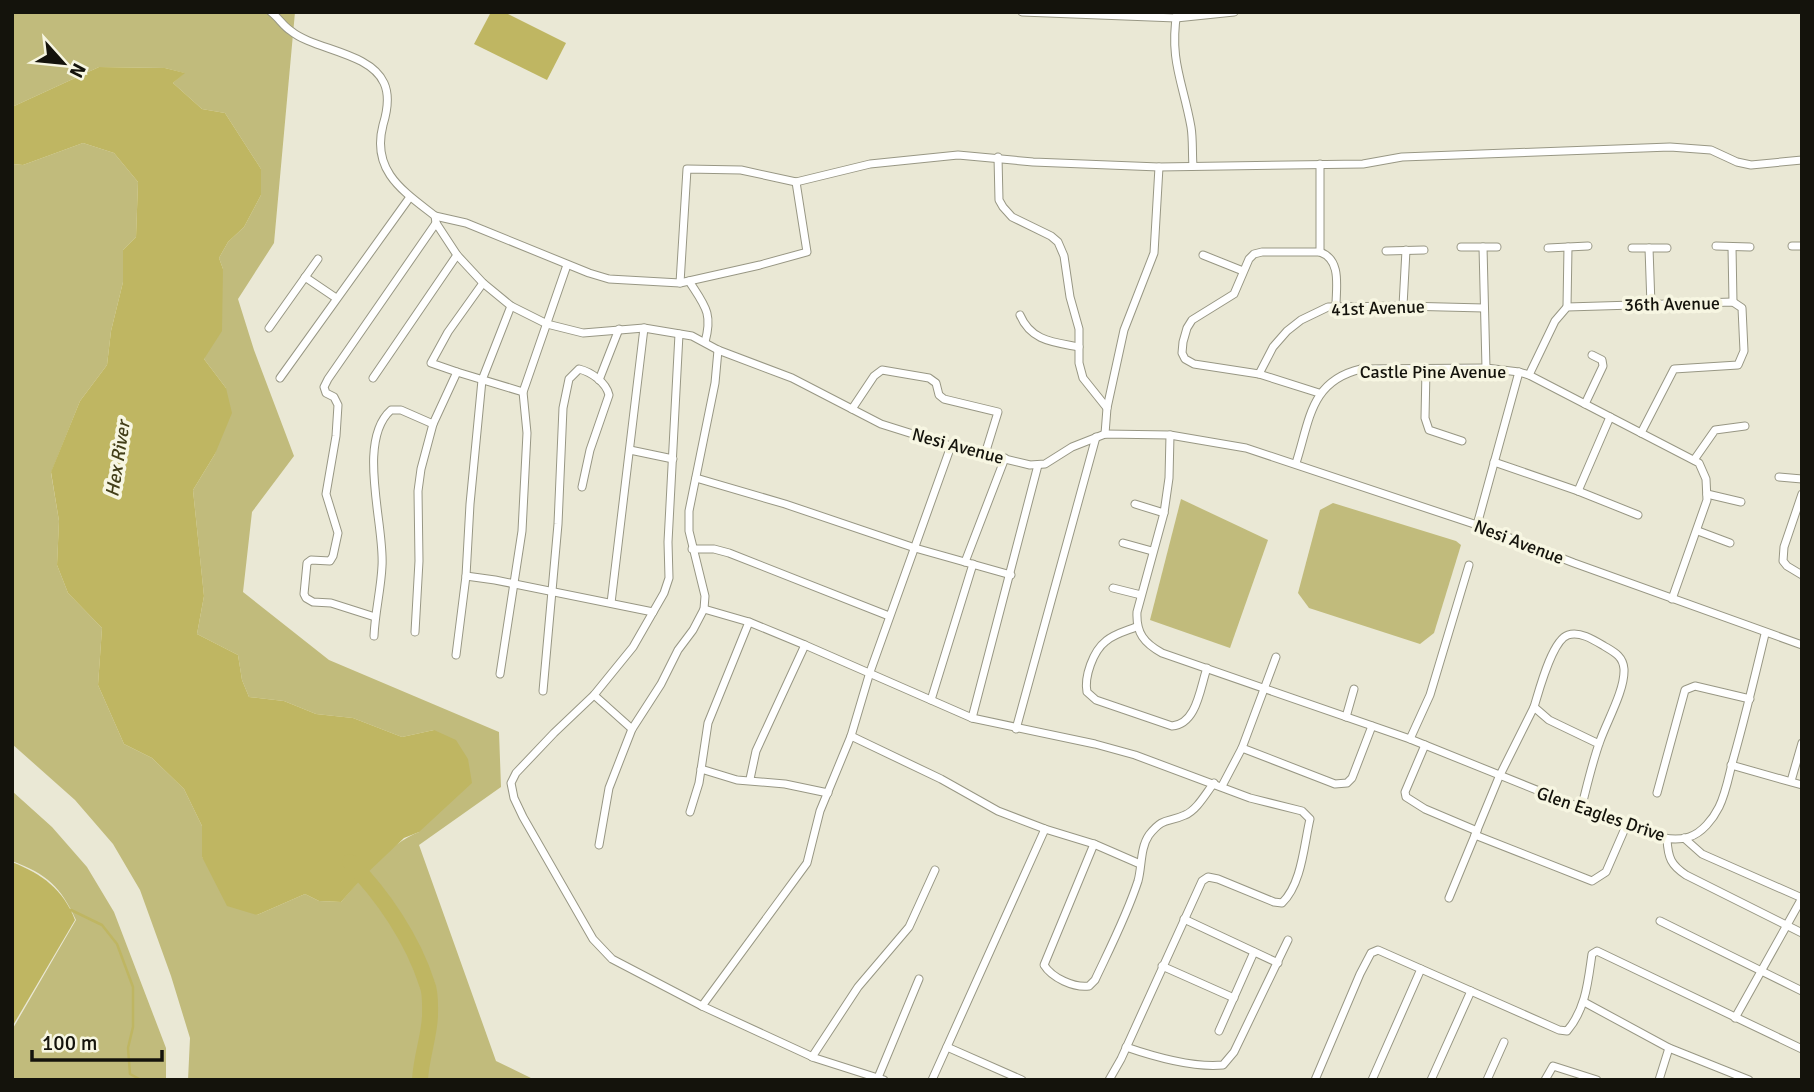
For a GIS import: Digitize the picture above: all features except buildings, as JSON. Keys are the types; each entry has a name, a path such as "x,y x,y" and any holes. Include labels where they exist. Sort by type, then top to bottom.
{"street":[{"name":"Nesi Avenue","path":"271,12 291,32 355,59 383,81 387,104 379,142 381,158 394,181 436,220 457,255 483,283 511,306 547,324 583,333 644,328 679,334 792,378 881,424 951,446 1038,465 1105,434 1170,435 1228,444 1296,463 1477,525 1765,634 1802,645"},
{"path":"1022,12 1177,15 1234,12"},
{"path":"1177,15 1173,37 1175,61 1191,128 1193,166"},
{"path":"680,283 687,169 741,170 796,182 870,164 958,155 1054,163 1160,167 1363,164 1402,157 1670,147 1711,150 1737,162 1751,164 1802,160"},
{"path":"998,158 999,200 1003,208 1012,217 1058,242 1064,256 1070,297 1079,329 1079,363 1083,379 1107,408"},
{"path":"1320,164 1320,252"},
{"path":"1105,434 1107,408 1124,330 1154,253 1160,167"},
{"path":"375,617 331,603 313,602 304,594 307,563 311,560 330,561 338,538 338,528 326,494 336,436 338,405 334,397 326,393 324,387 436,220 466,223 567,265 609,279 680,283 807,252 796,182"},
{"path":"280,378 410,197"},
{"path":"1548,248 1588,246"},
{"path":"1716,246 1750,247"},
{"path":"1792,246 1802,246"},
{"path":"1461,247 1497,247"},
{"path":"1483,247 1486,368"},
{"path":"1529,375 1555,321 1567,307 1568,247"},
{"path":"1732,247 1733,302"},
{"path":"1632,248 1667,248"},
{"path":"1649,248 1651,304"},
{"path":"1404,306 1406,250"},
{"path":"1386,251 1424,250"},
{"path":"1296,463 1319,393 1259,374 1194,365 1185,359 1182,353 1187,328 1192,320 1234,294 1243,271 1254,254 1320,252 1329,256 1334,261 1336,306"},
{"path":"373,378 457,255"},
{"path":"1203,255 1243,271"},
{"path":"269,328 318,259"},
{"path":"500,674 522,531 527,433 523,392 567,265"},
{"path":"305,277 336,298"},
{"path":"689,281 706,309 710,325 705,342"},
{"path":"483,283 448,332 431,363 523,392"},
{"name":"36th Avenue","path":"1567,307 1733,302 1742,308 1742,360 1734,367 1674,369 1641,433"},
{"path":"456,655 466,576 482,380 511,306"},
{"name":"41st Avenue","path":"1259,374 1273,346 1287,331 1301,320 1328,307 1484,309"},
{"path":"1020,315 1026,329 1036,335 1052,342 1079,347"},
{"path":"611,603 644,328"},
{"path":"599,380 620,329"},
{"path":"679,334 669,578 633,647 594,695 516,773 511,783 514,798 593,939 603,951 619,964 812,1057 880,1079 919,979"},
{"path":"599,845 609,788 632,729 661,684 678,650 694,630 704,609 705,596 692,549 690,512 715,383 718,350"},
{"path":"1585,404 1603,366 1602,360 1592,355"},
{"name":"Castle Pine Avenue","path":"1319,393 1338,377 1361,369 1486,368 1519,372 1694,460"},
{"path":"543,691 561,486 563,408 569,379 579,369 599,380 609,395 590,450 583,487"},
{"path":"852,409 857,398 878,372 889,370 929,378 936,383 939,395 950,402 998,412 985,454"},
{"path":"1426,370 1425,418 1429,430 1462,441"},
{"path":"415,632 419,561 418,491 433,424 457,372"},
{"path":"1477,525 1519,372"},
{"path":"374,636 382,567 374,492 376,440 384,419 391,410 401,410 433,424"},
{"path":"1578,491 1610,417"},
{"path":"1672,599 1698,531 1707,494 1704,471 1694,460 1715,430 1745,426"},
{"path":"1170,435 1169,478 1164,513 1141,595 1136,627 1113,636 1099,647 1090,667 1086,687 1087,692 1096,700 1172,726 1181,725 1188,721 1207,668"},
{"path":"1016,729 1096,436"},
{"path":"702,1006 807,863 820,811 851,736 889,616 951,446"},
{"path":"630,450 673,458"},
{"path":"931,700 969,563 1005,458"},
{"path":"1494,462 1638,515"},
{"path":"972,718 1038,465"},
{"path":"1779,477 1802,479"},
{"path":"696,478 748,492 915,548 1011,575"},
{"path":"1707,494 1741,502"},
{"path":"1802,494 1784,547 1783,561 1802,575"},
{"path":"1135,504 1164,513"},
{"path":"1698,531 1730,543"},
{"path":"1123,542 1152,551"},
{"path":"692,549 714,549 729,553 889,616"},
{"path":"1410,739 1430,695 1469,565"},
{"path":"466,576 653,612"},
{"path":"1113,588 1141,595"},
{"path":"704,609 748,622 806,645 972,718 1135,755 1250,798 1302,811 1310,819 1296,878 1288,897 1282,903 1218,878 1208,877 1202,881 1109,1080"},
{"path":"690,812 701,769 708,723 748,622"},
{"name":"Glen Eagles Drive","path":"1136,627 1143,639 1162,653 1410,739 1626,827 1667,839 1684,838 1700,831 1720,806 1765,634"},
{"path":"1449,898 1499,777 1534,707 1548,665 1560,641 1568,635 1581,635 1594,640 1618,655 1624,666 1624,679 1599,744 1581,809"},
{"path":"750,779 756,751 806,645"},
{"path":"1094,844 1044,965 1048,972 1079,987 1089,986 1095,980 1138,879 1147,838 1159,823 1192,811 1218,785 1242,748 1276,657"},
{"path":"1657,793 1685,690 1695,686 1750,699"},
{"path":"1346,717 1354,689"},
{"path":"594,695 632,729"},
{"path":"1534,707 1549,720 1599,744"},
{"path":"1242,748 1335,784 1347,783 1352,778 1372,726"},
{"path":"851,736 941,779 998,811 1045,830 1094,844 1140,864"},
{"path":"1791,782 1802,743"},
{"path":"1425,745 1405,792 1406,797 1476,833 1592,881 1601,878 1606,872 1626,827"},
{"path":"1731,765 1802,785"},
{"path":"701,769 730,778 828,793"},
{"path":"932,1080 1045,830"},
{"path":"1684,838 1702,854 1802,898 1735,1018"},
{"path":"1667,839 1671,862 1686,875 1802,933"},
{"path":"812,1057 858,987 909,927 935,870"},
{"path":"1184,919 1278,963"},
{"path":"1660,921 1802,991"},
{"path":"1126,1047 1149,1055 1211,1066 1223,1065 1234,1052 1288,940"},
{"path":"1315,1080 1360,974 1371,953 1378,950 1559,1030 1567,1031 1584,1002 1592,954 1597,951 1802,1049"},
{"path":"1219,1031 1254,952"},
{"path":"1162,966 1234,998"},
{"path":"1372,1080 1421,969"},
{"path":"1431,1080 1471,991"},
{"path":"1584,1002 1669,1048 1749,1080"},
{"path":"1487,1080 1504,1042"},
{"path":"947,1047 1022,1080"},
{"path":"1659,1080 1669,1048"},
{"path":"1545,1080 1553,1066 1597,1080"}],"shaded area":[{"path":"12,12 295,12 274,243 238,299 294,456 252,512 243,592 329,660 499,732 501,787 419,845 496,1061 535,1080 188,1080 190,1038 140,890 113,844 75,800 12,744 12,164 23,165 83,143 114,153 138,182 136,237 123,250 123,282 111,331 107,365 80,401 51,473 59,521 57,565 68,593 102,628 98,685 124,744 152,758 184,789 202,826 202,857 257,915 305,894 319,901 341,902 386,853 419,832 434,730 402,737 353,718 316,714 284,701 249,697 242,680 238,655 197,634 204,596 193,490 215,454 226,388 204,359 223,269 219,258 228,242 244,227 261,195 261,169 225,113 202,109 173,83 184,73 165,68 99,67 12,107"},
{"path":"1181,499 1268,540 1230,648 1150,620"},
{"path":"1333,503 1456,541 1461,545 1434,633 1420,644 1309,608 1298,593 1320,510"},
{"path":"12,791 52,827 87,867 114,912 166,1048 166,1080 12,1080 12,1030 76,920 65,899 52,883 35,871 12,861"}],"water":[{"path":"491,12 504,12 566,43 547,80 474,44"},
{"name":"Hex River","path":"99,67 165,68 185,73 173,83 202,109 225,113 261,169 261,195 244,227 228,242 219,258 223,269 222,331 204,359 226,388 232,413 215,454 193,490 204,596 197,634 238,655 242,680 249,697 284,701 316,714 353,718 402,737 434,730 456,740 468,759 472,783 419,832 404,838 341,902 319,901 305,894 257,915 227,906 202,857 202,826 184,789 152,758 124,744 98,685 102,628 68,593 57,565 59,521 51,472 80,401 107,365 111,331 123,282 123,250 136,237 138,182 114,153 83,143 23,165 12,164 12,107"},
{"path":"12,862 42,877 58,891 75,920 12,1027"}],"waterway":[{"path":"350,862 396,919 414,951 428,988 429,1024 420,1080"},
{"path":"71,910 102,925 117,944 133,987 133,1027 128,1048 130,1074 141,1080"}]}
